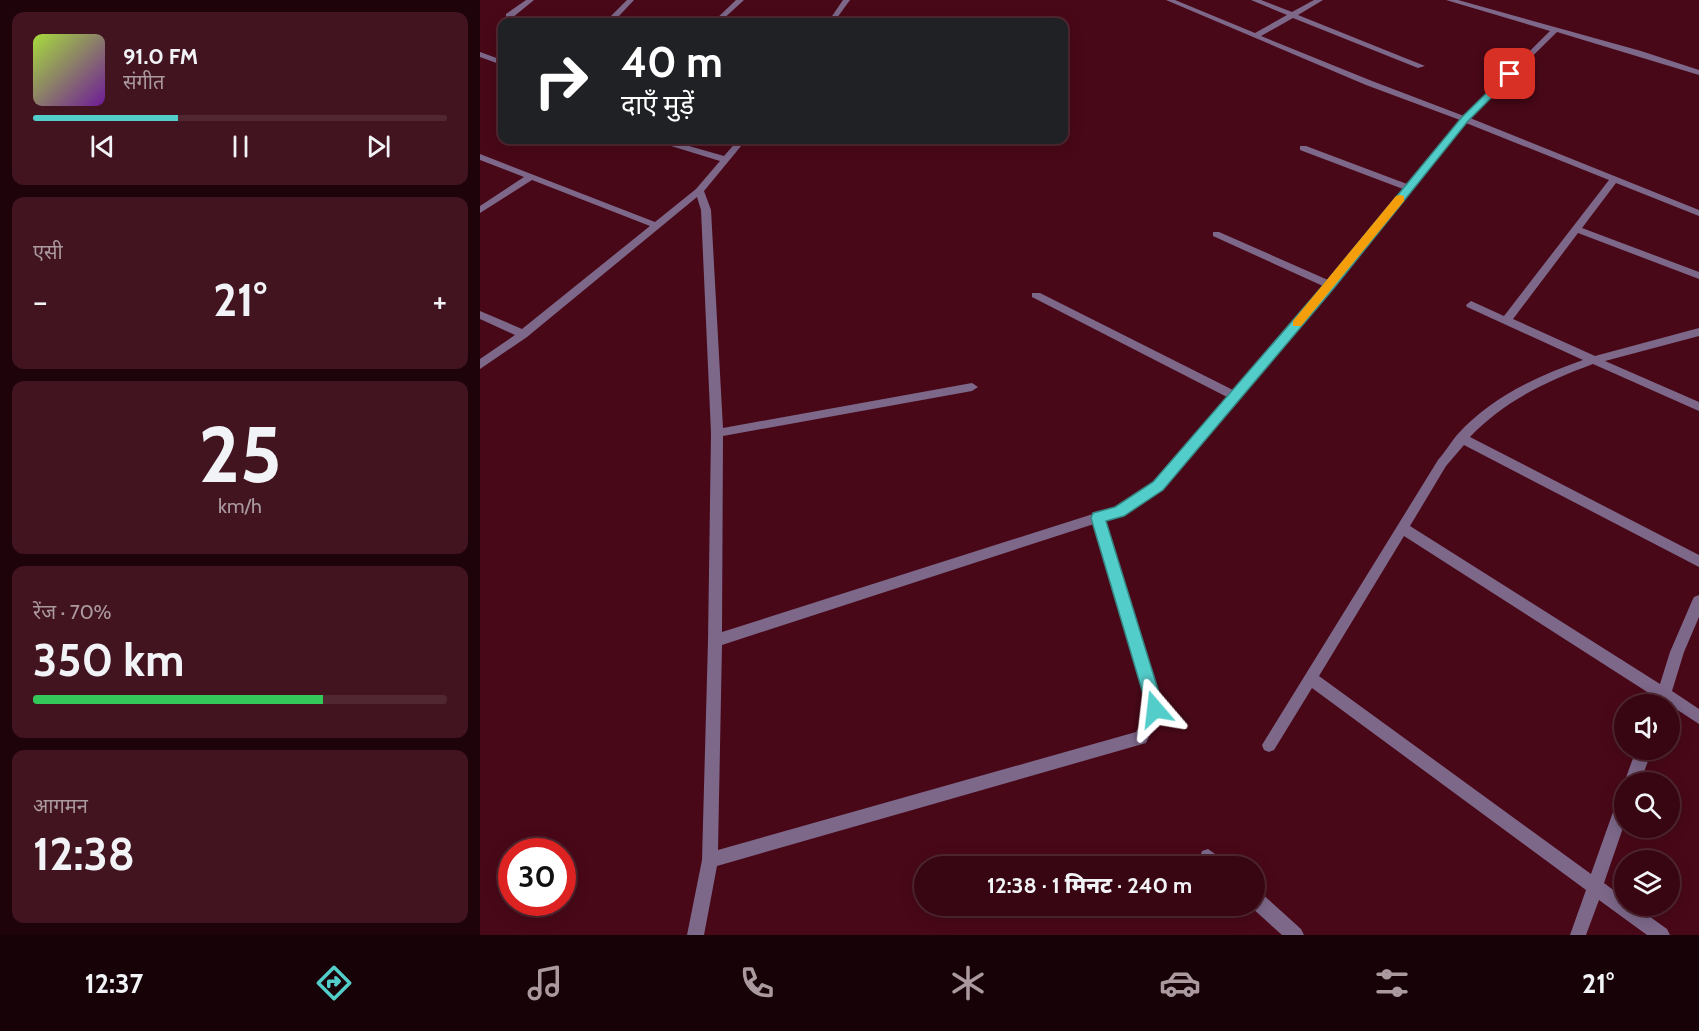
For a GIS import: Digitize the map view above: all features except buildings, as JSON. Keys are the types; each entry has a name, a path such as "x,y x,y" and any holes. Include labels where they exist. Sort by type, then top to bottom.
{"street":[{"path":"509,16 530,0"},
{"path":"615,18 631,0"},
{"path":"720,18 740,0"},
{"path":"834,18 847,0"},
{"path":"1170,0 1369,83 1699,213"},
{"path":"1255,0 1420,66"},
{"path":"1256,36 1319,0"},
{"path":"1450,0 1638,52 1699,73"},
{"path":"715,641 1119,511 1158,486 1330,285 1465,119 1555,30"},
{"path":"480,54 498,61"},
{"path":"674,144 724,159"},
{"path":"480,365 523,334 699,191 738,144"},
{"path":"1303,148 1409,188"},
{"path":"480,157 655,225"},
{"path":"480,210 532,176"},
{"path":"1506,321 1614,179"},
{"path":"695,935 710,860 717,433 706,210 699,191"},
{"path":"1576,229 1699,276"},
{"path":"1216,234 1330,285"},
{"path":"1036,295 1235,396"},
{"path":"1471,305 1699,407"},
{"path":"480,315 523,334"},
{"path":"1269,745 1461,438 1513,394 1536,381 1572,366 1699,332"},
{"path":"717,433 972,387"},
{"path":"1461,438 1699,561"},
{"path":"710,860 1141,738 1155,709 1098,518"},
{"path":"1403,528 1652,694"},
{"path":"1663,694 1677,652 1699,601"},
{"path":"1310,678 1661,935"},
{"path":"1680,708 1699,717"},
{"path":"1578,935 1614,833"},
{"path":"1265,908 1295,935"}],"slow traffic":[{"path":"1297,323 1400,199"}],"route":[{"path":"1155,709 1098,518 1119,511 1158,486 1330,285 1465,119 1510,74"}]}
